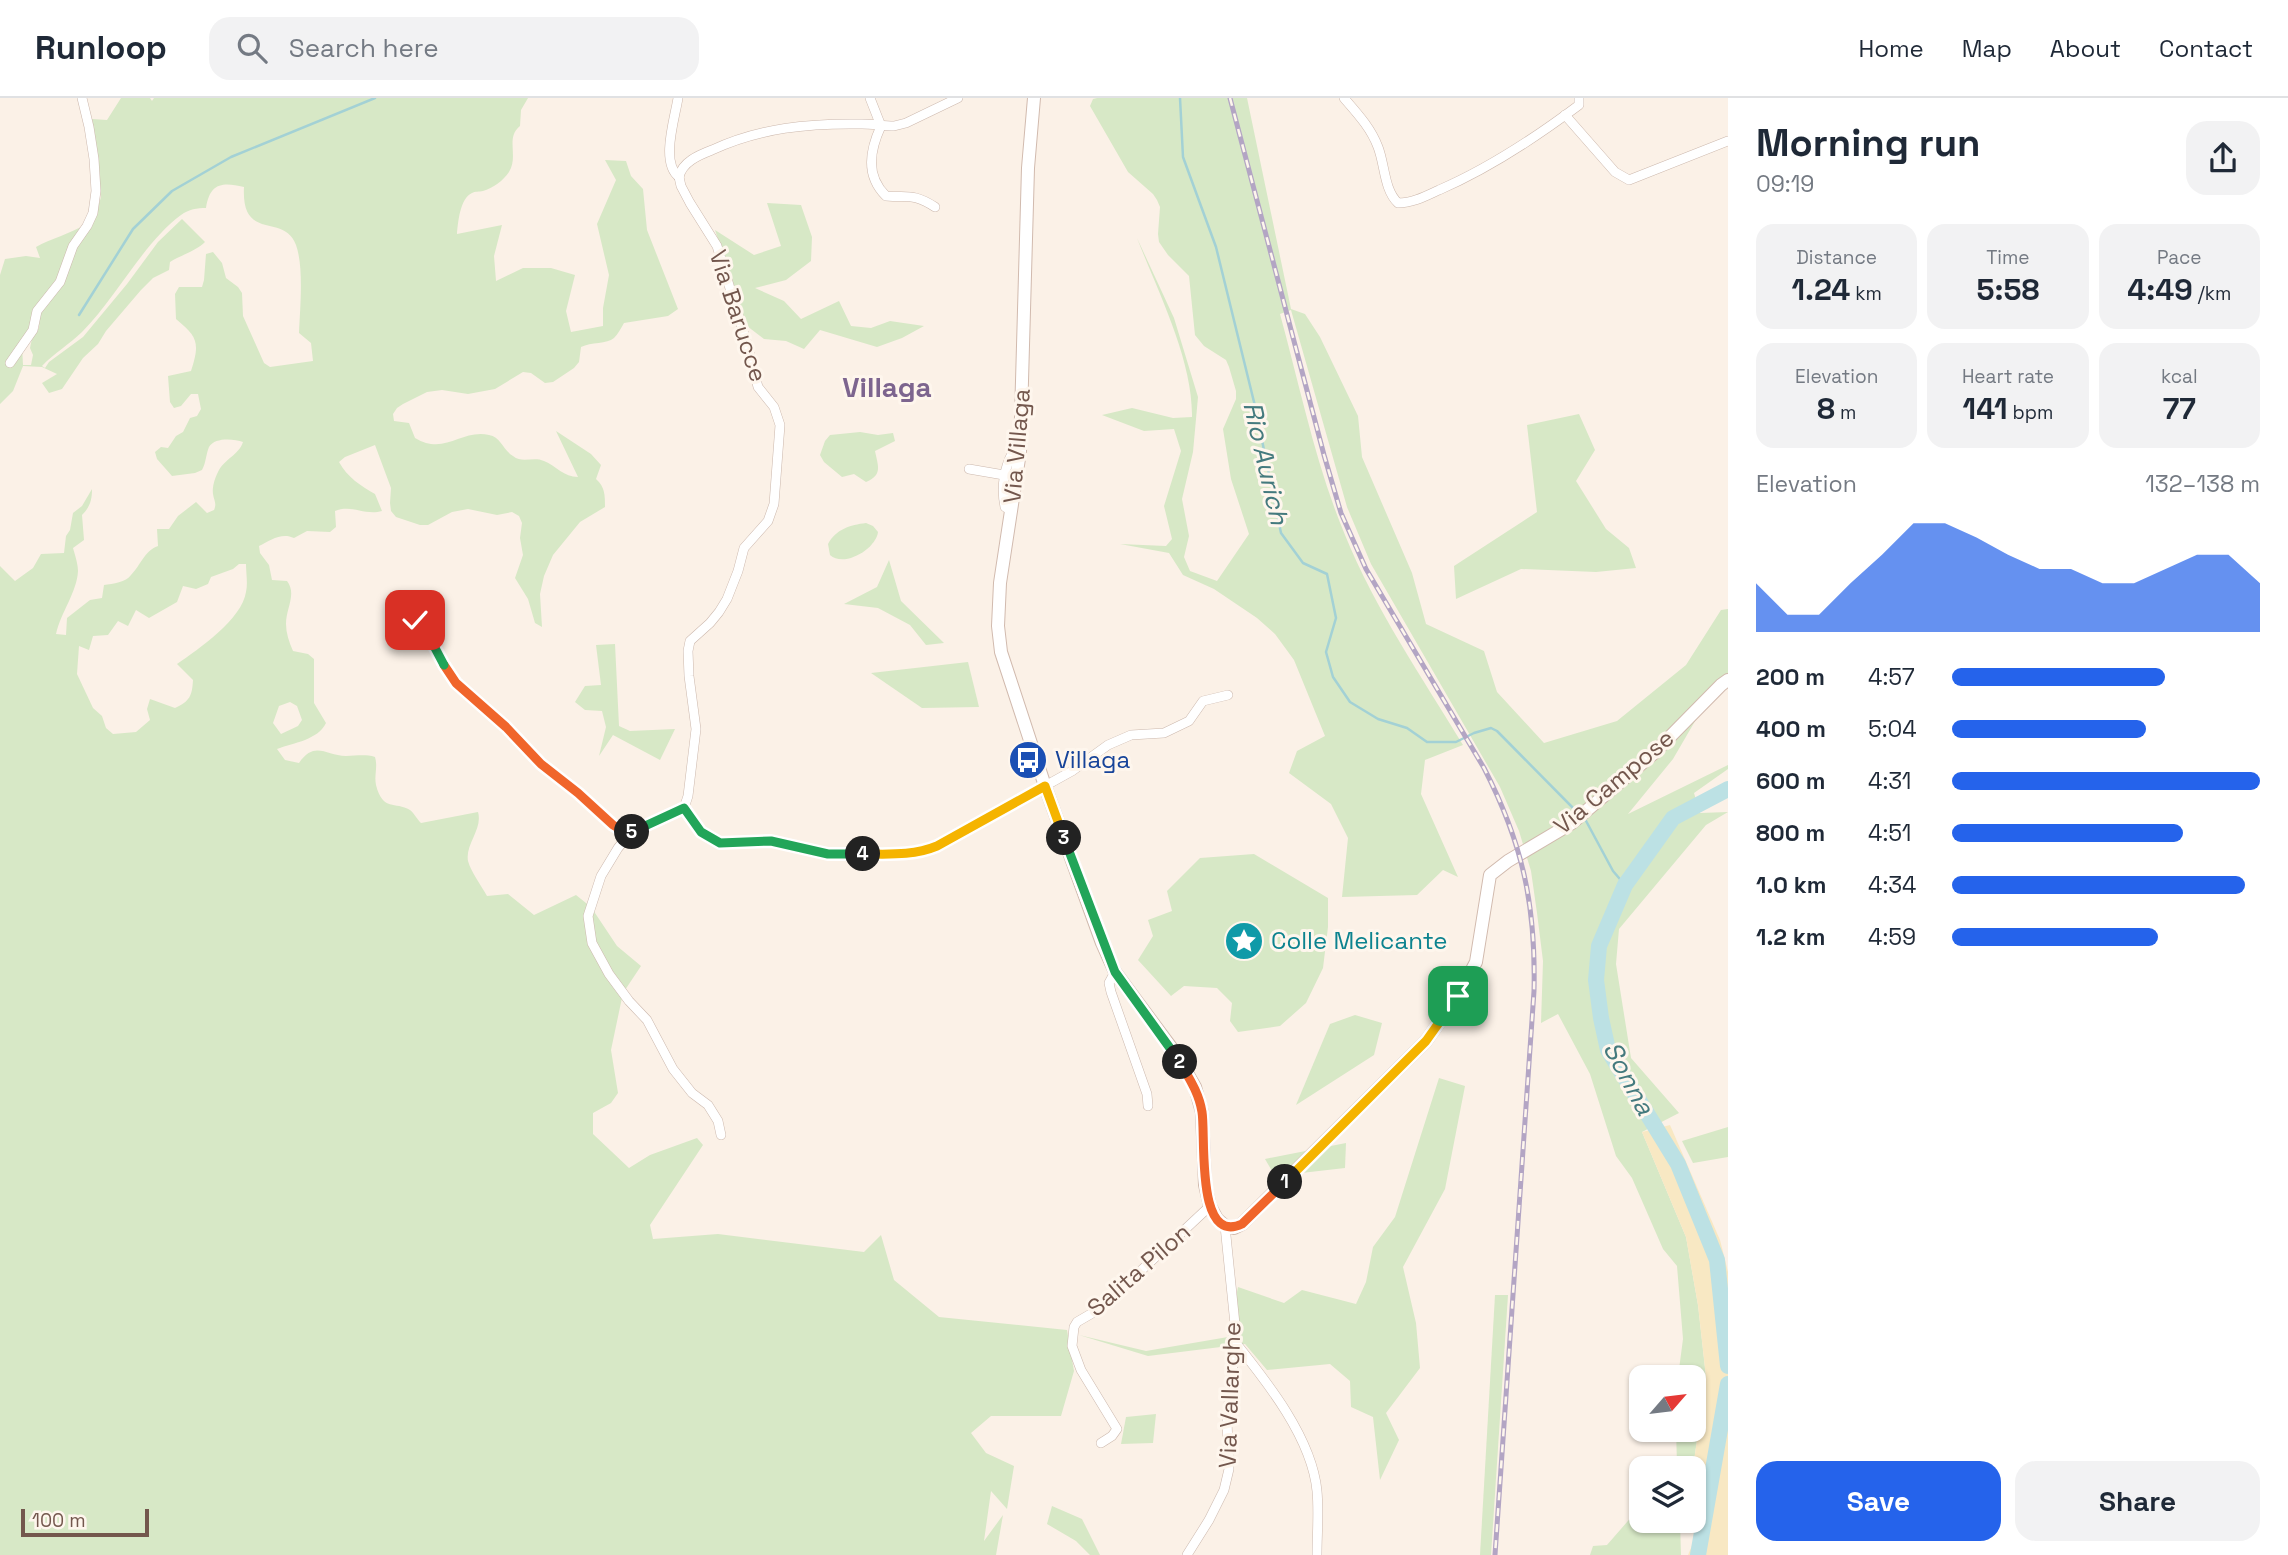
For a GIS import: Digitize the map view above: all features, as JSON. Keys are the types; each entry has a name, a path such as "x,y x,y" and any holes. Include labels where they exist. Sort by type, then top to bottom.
{"street":[{"path":"10,363 33,330 37,311 60,282 73,246 93,213 96,191 94,159 82,98"},
{"name":"Via Barucce","path":"678,98 669,159 690,203 717,246 758,387 774,407 780,425 774,504 768,521 744,548 738,571 719,612 690,640 689,676 695,729 688,796 684,808"},
{"path":"870,98 881,126 870,156 878,188 886,196 921,198 935,207"},
{"path":"679,177 685,165 696,157 736,139 769,130 815,124 881,126 906,123 958,98"},
{"name":"Via Villaga","path":"1034,98 1028,168 1021,438 1000,583 998,626 1001,652 1045,786 1115,972 1176,1054 1195,1087 1202,1112 1205,1185 1210,1206"},
{"path":"1344,98 1372,134 1379,149 1391,197 1398,203 1420,199 1454,184 1527,143 1579,105 1579,98"},
{"path":"1565,115 1615,172 1629,180 1728,141"},
{"path":"1012,511 1005,507 1004,475 1010,454 1021,438"},
{"path":"969,469 1004,475"},
{"path":"410,599 412,616 426,631 446,670 456,683 506,727 541,764 613,825 631,832 684,808 701,832 720,843 771,841 828,854 911,854 937,846 1045,786 1108,745 1131,735 1164,733 1189,720 1203,701 1227,695"},
{"name":"Via Campose","path":"1225,1226 1234,1228 1242,1224 1426,1041 1458,996 1476,962 1490,875 1517,855 1572,823 1653,754 1728,680"},
{"path":"631,832 601,876 588,916 592,943 609,974 647,1020 673,1069 692,1093 708,1105 719,1121 721,1135"},
{"path":"1115,972 1109,983 1111,992 1147,1094 1148,1106"},
{"path":"1210,1206 1217,1219 1225,1226"},
{"name":"Salita Pilon","path":"1101,1443 1117,1429 1081,1370 1072,1346 1074,1327 1077,1322 1101,1308 1210,1206"},
{"name":"Via Vallarghe","path":"1187,1555 1224,1490 1229,1469 1227,1421 1235,1342 1225,1226"},
{"path":"1235,1342 1270,1386 1288,1415 1312,1466 1318,1506 1317,1555"}],"green space":[{"path":"121,98 150,98 152,101 154,98 528,98 521,110 520,126 513,136 513,160 509,172 494,186 468,196 460,211 457,234 502,225 494,256 496,281 523,268 551,268 575,275 566,311 571,332 603,326 603,308 609,275 597,224 616,180 605,160 626,161 631,176 643,189 647,230 678,309 668,316 624,323 611,340 581,347 579,362 553,382 545,383 531,373 523,372 495,389 468,394 442,390 427,392 403,404 393,414 394,421 409,423 415,438 426,443 444,443 470,435 489,435 496,438 517,458 540,460 568,475 578,477 556,431 591,454 601,465 596,479 604,492 605,507 580,522 553,555 540,594 542,627 535,623 528,599 515,578 523,555 520,538 522,523 519,516 512,512 497,515 468,509 452,512 428,525 396,517 391,511 391,488 375,445 345,457 339,462 342,467 355,481 375,494 382,511 341,509 335,511 336,527 330,532 307,531 294,538 276,538 259,546 260,553 269,565 272,580 287,581 290,586 291,596 286,618 288,638 293,651 308,654 314,659 314,703 326,723 311,737 277,749 285,760 299,763 310,752 316,751 375,757 376,785 382,799 410,810 421,823 478,812 478,824 469,849 468,861 487,896 508,894 534,915 576,895 591,907 617,946 641,966 623,993 611,1050 618,1093 611,1103 593,1113 593,1134 629,1168 650,1155 697,1138 703,1145 650,1225 653,1239 718,1234 864,1252 881,1235 894,1280 939,1317 1067,1330 1074,1371 1061,1416 991,1416 971,1433 986,1453 1014,1466 1007,1509 991,1491 984,1541 1003,1515 996,1555 0,1555 0,566 15,581 33,568 41,554 64,553 73,513 82,506 92,489 90,503 82,515 84,540 73,548 77,579 56,634 66,635 67,618 90,600 102,598 104,585 129,577 146,555 158,546 157,529 169,529 178,516 196,502 207,513 214,510 213,488 217,474 243,442 220,440 209,447 202,470 172,476 157,459 155,452 161,447 168,448 176,436 183,432 190,418 197,416 201,409 198,394 191,394 181,406 174,408 170,402 168,376 191,371 196,354 195,341 176,319 175,294 179,287 202,287 206,254 213,252 222,263 226,278 242,293 243,316 264,363 270,367 313,361 311,343 299,333 301,276 296,245 290,235 264,225 249,215 244,187 223,185 211,193 206,208 187,211 168,226 94,318 42,366 45,368 49,362 83,337 158,242 182,219 205,242 170,262 169,270 153,278 141,290 98,344 83,358 62,389 49,393 42,383 57,374 42,367 23,366 13,391 0,404 0,275 5,259 26,256 40,258 36,247 86,224 71,245 58,281 33,309 31,333 27,343 22,346 23,365 31,365 33,355 30,348 34,333 39,328 40,311 62,283 74,247 96,214 101,197 92,119 107,120","holes":["239,564 246,564 247,585 237,613 218,632 177,664 193,680 189,697 175,708 150,699 147,709 150,720 136,732 113,734 106,728 102,716 93,708 77,674 79,646 89,650 93,636 108,635 118,621 128,626 136,610 149,618 177,602 183,586 196,589 208,584 211,577","290,702 297,706 302,720 298,726 281,734 273,723 279,706"]},
{"path":"1247,98 1291,309 1305,314 1320,337 1358,416 1362,457 1412,573 1426,624 1484,651 1497,692 1544,743 1617,721 1686,665 1721,610 1728,609 1728,675 1719,680 1673,759 1628,814 1728,765 1728,769 1694,793 1700,813 1728,812 1706,825 1619,929 1616,964 1631,1058 1679,1113 1642,1132 1686,1237 1705,1365 1680,1365 1683,1339 1677,1266 1663,1249 1632,1178 1616,1156 1590,1074 1558,1014 1541,1023 1543,961 1531,871 1519,831 1500,787 1371,564 1347,507 1291,310 1280,314 1317,454 1345,535 1385,616 1463,745 1425,760 1421,794 1458,877 1443,870 1417,895 1342,897 1348,838 1331,804 1289,773 1297,751 1325,736 1294,660 1275,634 1257,618 1214,589 1183,575 1169,553 1120,544 1166,546 1172,539 1164,506 1181,451 1174,429 1144,431 1102,415 1132,408 1173,418 1192,417 1191,395 1181,350 1137,238 1174,318 1198,397 1193,452 1182,499 1189,536 1184,557 1190,571 1217,581 1249,534 1231,479 1223,429 1236,399 1229,367 1226,360 1204,346 1195,335 1189,276 1159,242 1160,207 1157,200 1128,172 1090,106 1093,99"},
{"path":"767,203 801,205 812,237 811,261 786,280 755,288 784,301 801,319 839,301 851,326 871,328 890,321 924,326 877,347 820,330 804,349 786,341 764,339 747,326 715,230 754,255 781,246"},
{"path":"1579,414 1595,450 1576,481 1606,529 1629,548 1636,568 1596,572 1521,569 1456,599 1454,566 1537,512 1527,425"},
{"path":"860,432 878,435 893,433 895,441 875,451 877,473 866,482 854,474 842,477 824,462 820,455 830,435"},
{"path":"866,523 878,532 872,545 851,558 836,558 830,555 828,544 839,531"},
{"path":"889,560 901,601 944,643 926,645 910,625 878,608 844,604 877,587"},
{"path":"615,644 619,726 630,731 675,729 660,760 613,735 599,756 606,727 602,711 585,710 575,702 585,686 601,685 596,645"},
{"path":"968,662 979,707 922,708 871,673"},
{"path":"1254,854 1328,898 1328,927 1323,968 1306,1003 1280,1026 1238,1032 1230,1021 1232,1003 1217,988 1184,986 1171,996 1138,960 1153,936 1148,920 1172,911 1167,891 1200,858"},
{"path":"1355,1015 1382,1023 1374,1055 1296,1105 1330,1024"},
{"path":"1439,1078 1465,1086 1445,1189 1403,1267 1416,1323 1420,1368 1386,1413 1399,1440 1380,1480 1373,1417 1351,1407 1350,1381 1330,1364 1267,1370 1245,1344 1148,1356 1079,1335 1146,1351 1228,1337 1238,1287 1284,1303 1302,1290 1356,1304 1366,1282 1373,1247 1395,1217"},
{"path":"1728,1127 1728,1157 1693,1163 1682,1141"},
{"path":"1346,1143 1345,1168 1275,1176 1265,1159"},
{"path":"1495,1295 1508,1295 1491,1555 1480,1555"},
{"path":"1156,1414 1153,1443 1121,1444 1126,1417"},
{"path":"1676,1442 1697,1442 1695,1456 1677,1456"},
{"path":"1052,1506 1082,1519 1100,1555 1090,1555 1076,1541 1047,1524"},
{"path":"1629,1520 1629,1533 1680,1533 1681,1555 1590,1555 1593,1546 1607,1545"}],"sand":[{"path":"1670,1125 1720,1240 1728,1272 1728,1555 1688,1555 1697,1533 1706,1533 1706,1456 1695,1456 1697,1442 1706,1442 1706,1365 1686,1237 1642,1132"}],"waterway":[{"path":"79,315 133,229 172,191 231,157 375,98"},
{"name":"Rio Aurich","path":"1180,98 1183,157 1216,247 1255,406 1281,533 1303,563 1327,574 1336,618 1326,652 1333,677 1350,702 1378,719 1407,728 1427,742 1456,742 1491,728 1497,731 1576,811"},
{"name":"Sonna","path":"1728,789 1673,818 1625,885 1599,946 1596,980 1608,1050 1678,1164 1717,1260 1728,1366"},
{"name":"Rio Aurich","path":"1585,819 1613,871 1625,885"},
{"name":"Sonna","path":"1698,1555 1728,1384"}],"railway":[{"path":"1230,98 1341,513 1366,569 1484,768 1509,823 1529,903 1533,931 1534,991 1495,1555"}],"place":[{"name":"Villaga","path":"1028,760"},
{"name":"Colle Melicante","path":"1244,941"}],"district":[{"name":"Villaga","path":"887,387"}],"route":[{"path":"415,620 426,631 446,670 456,683 506,727 541,764 623,831 639,830 684,808 701,832 720,843 771,841 828,854 911,854 937,846 1045,786 1115,972 1176,1054 1195,1087 1202,1112 1205,1185 1210,1206 1217,1219 1225,1226 1234,1228 1242,1224 1299,1168 1426,1041 1458,996"}]}
